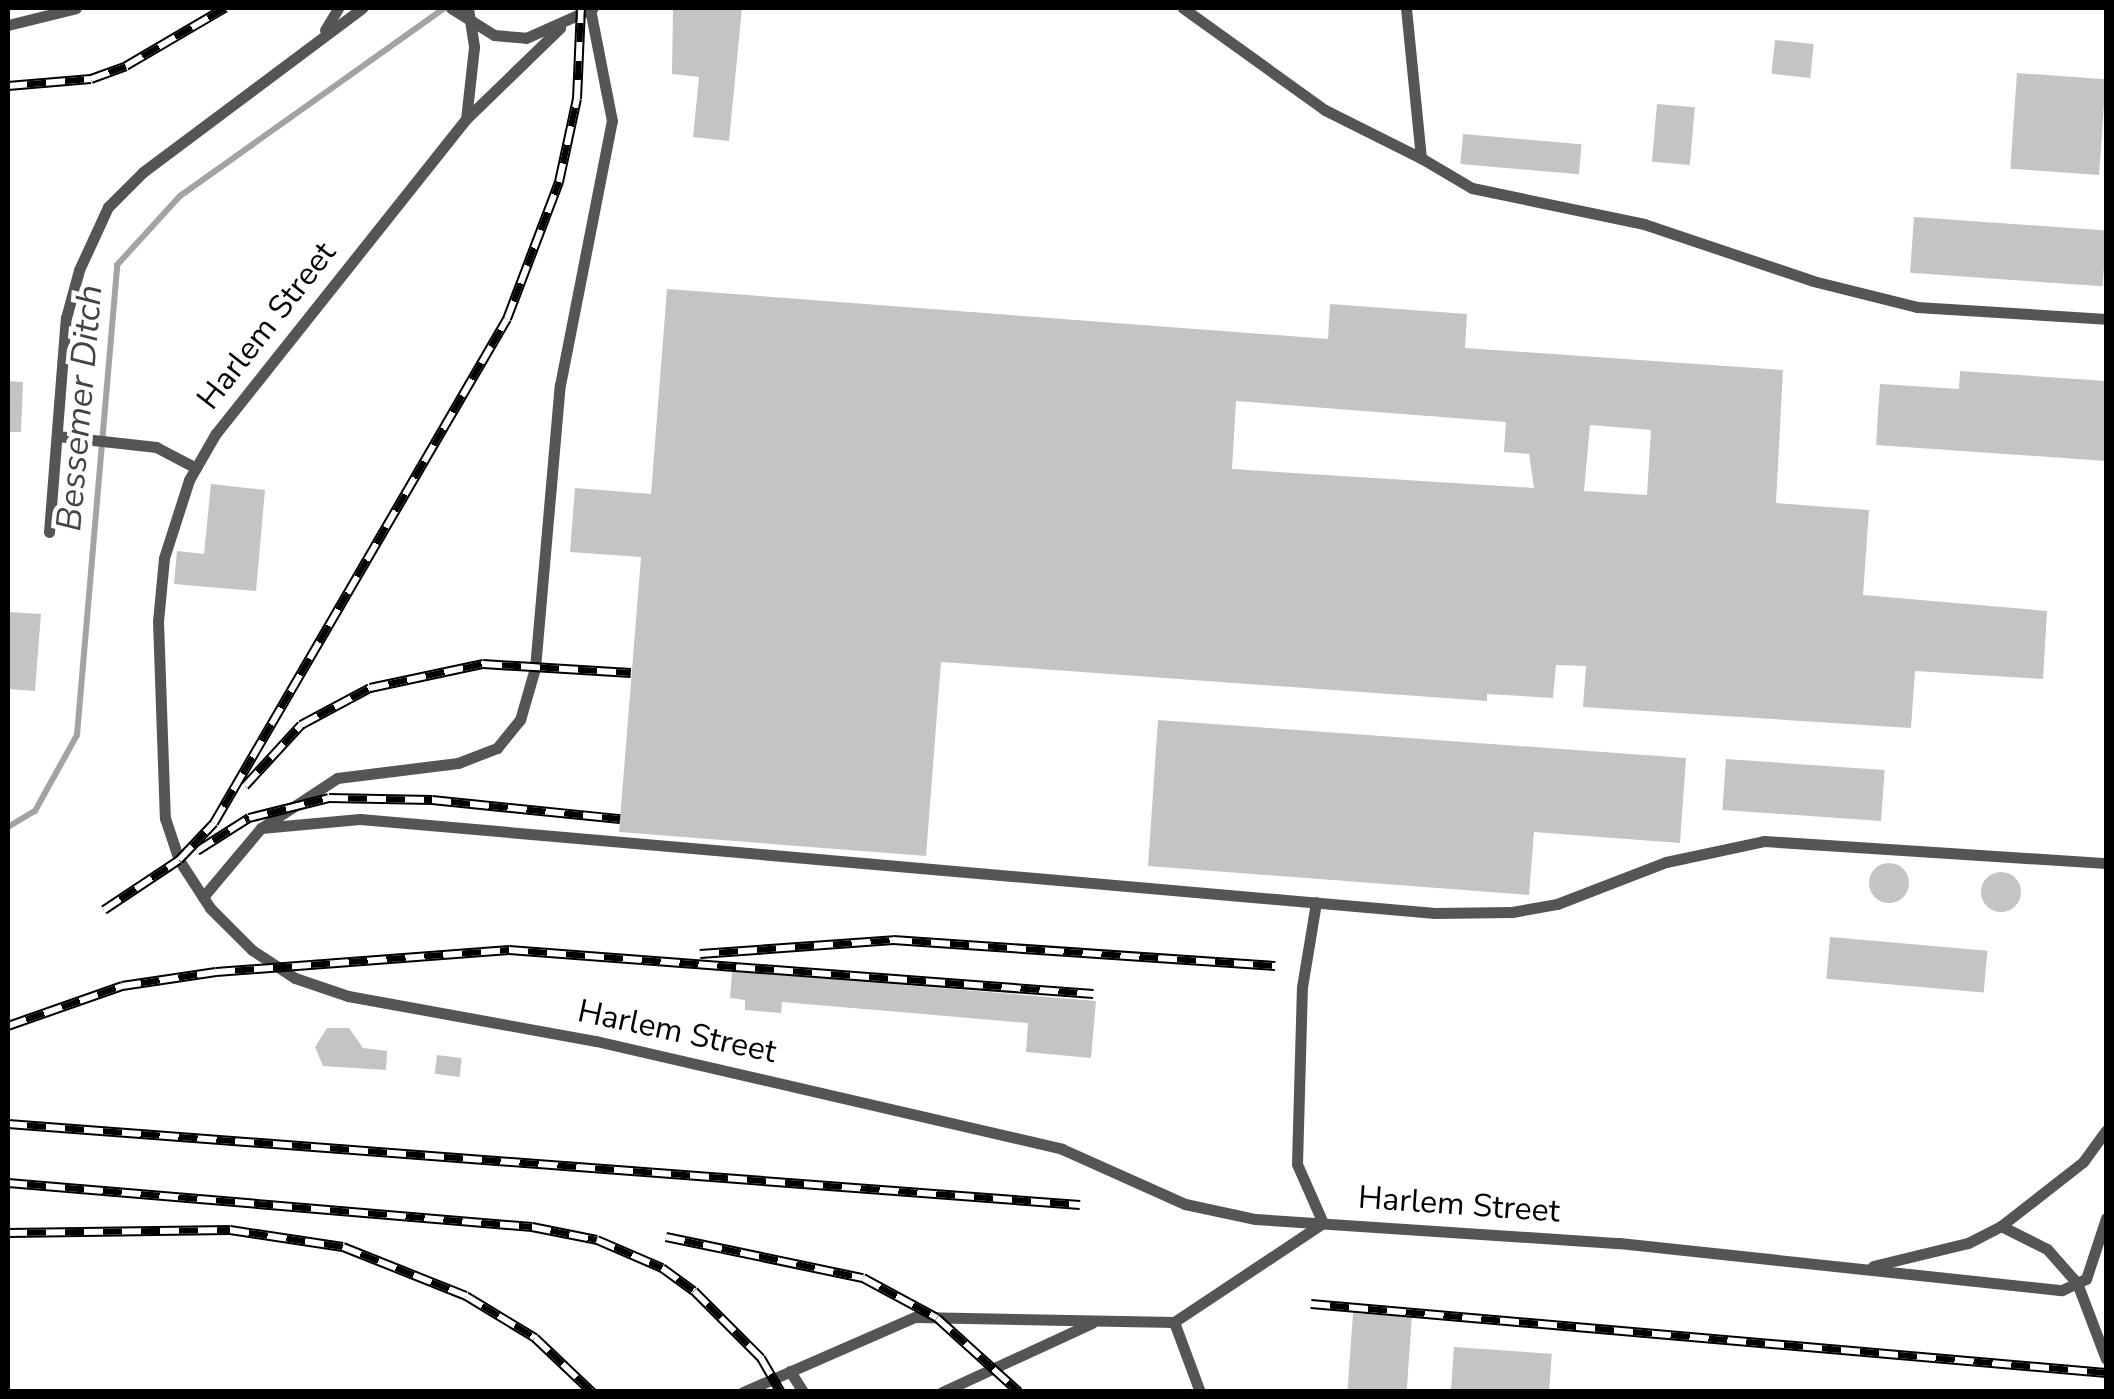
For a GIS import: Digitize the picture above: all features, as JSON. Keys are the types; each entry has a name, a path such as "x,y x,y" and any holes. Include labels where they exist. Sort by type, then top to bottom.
{"lane":[{"path":"8,25 76,8"},
{"path":"323,34 338,8"},
{"path":"50,532 66,318 79,270 108,207 144,172 362,8"},
{"path":"203,897 261,828 337,778 458,763 497,748 520,720 535,668 560,385 612,121 591,8 563,26 526,38 470,24 451,8"},
{"path":"466,119 468,8"},
{"path":"1183,8 1325,110 1472,188 1644,224 1813,282 1917,308 2106,319"},
{"path":"1406,8 1416,122 1427,161"},
{"name":"Harlem Street","path":"563,26 466,119 216,433 196,468 164,558 158,711 164,818 179,860 230,932 276,968 348,996 596,1041 1062,1149 1210,1210 1864,1268 2062,1290 2077,1283"},
{"path":"57,436 132,442 196,468"},
{"path":"261,828 360,819 1316,902 1512,912 1557,904 1666,862 1764,841 2106,863"},
{"path":"742,1392 915,1317 1174,1322 1323,1223 1297,1164 1301,1003 1316,902"},
{"path":"2084,1162 2106,1130"},
{"path":"1864,1268 1968,1244 2000,1226 2106,1149"},
{"path":"2077,1283 2086,1280 2106,1218"},
{"path":"2000,1226 2046,1249 2077,1283 2106,1358"},
{"path":"942,1392 1098,1321"},
{"path":"1174,1322 1200,1392"},
{"path":"790,1371 804,1392"}],"building":[{"path":"673,8 742,8 729,141 693,137 699,77 672,74"},
{"path":"1775,40 1814,44 1810,78 1771,74"},
{"path":"2017,73 2106,79 2099,175 2010,169"},
{"path":"1657,104 1695,107 1690,165 1652,162"},
{"path":"1463,134 1582,144 1579,174 1460,164"},
{"path":"1914,217 2106,230 2103,286 1910,273"},
{"path":"667,289 1328,339 1330,304 1467,314 1465,348 1783,370 1776,503 1869,510 1863,595 2047,611 2043,679 1915,671 1911,728 1583,707 1586,666 1556,665 1553,698 1487,694 1487,701 941,662 926,856 619,832 641,557 570,552 575,488 651,494","holes":["1236,401 1506,422 1504,452 1529,454 1534,488 1232,469","1590,425 1651,430 1647,495 1584,491"]},
{"path":"1960,371 2106,381 2106,461 1876,445 1880,384 1959,389"},
{"path":"8,381 23,382 21,432 8,432"},
{"path":"211,484 265,490 256,591 174,584 177,551 204,554"},
{"path":"8,612 41,614 35,691 8,689"},
{"path":"1158,720 1686,758 1680,843 1534,832 1529,895 1148,866"},
{"path":"1726,759 1885,770 1881,821 1722,810"},
{"path":"1889,863 1903,869 1909,883 1903,897 1889,903 1875,897 1869,883 1875,869"},
{"path":"2001,872 2015,878 2021,892 2015,906 2001,912 1987,906 1981,892 1987,878"},
{"path":"1830,937 1987,951 1984,993 1826,979"},
{"path":"732,971 1096,1001 1091,1058 1026,1052 1028,1023 782,1002 781,1013 745,1010 745,1000 730,998"},
{"path":"327,1028 349,1028 363,1048 387,1051 386,1070 323,1066 315,1047"},
{"path":"437,1055 462,1058 459,1077 435,1074"},
{"path":"1353,1313 1412,1317 1407,1392 1347,1392"},
{"path":"1454,1347 1552,1354 1549,1392 1451,1392"}],"waterway":[{"name":"Bessemer Ditch","path":"8,827 35,811 77,735 117,265 180,196 445,8"}],"railway":[{"path":"8,86 91,79 126,66 225,8"},
{"path":"104,910 179,860 214,823 507,319 559,182 577,99 581,8"},
{"path":"245,786 301,725 370,688 483,664 631,673"},
{"path":"197,851 249,818 329,798 432,800 620,819"},
{"path":"700,954 893,940 1275,966"},
{"path":"8,1026 122,986 216,972 509,950 1093,994"},
{"path":"8,1124 1080,1205"},
{"path":"8,1183 532,1227 597,1240 662,1268 694,1291 761,1358 781,1392"},
{"path":"8,1233 230,1230 343,1247 466,1296 535,1338 592,1392"},
{"path":"666,1237 863,1278 937,1318 1019,1392"},
{"path":"1311,1304 2106,1373"}]}
